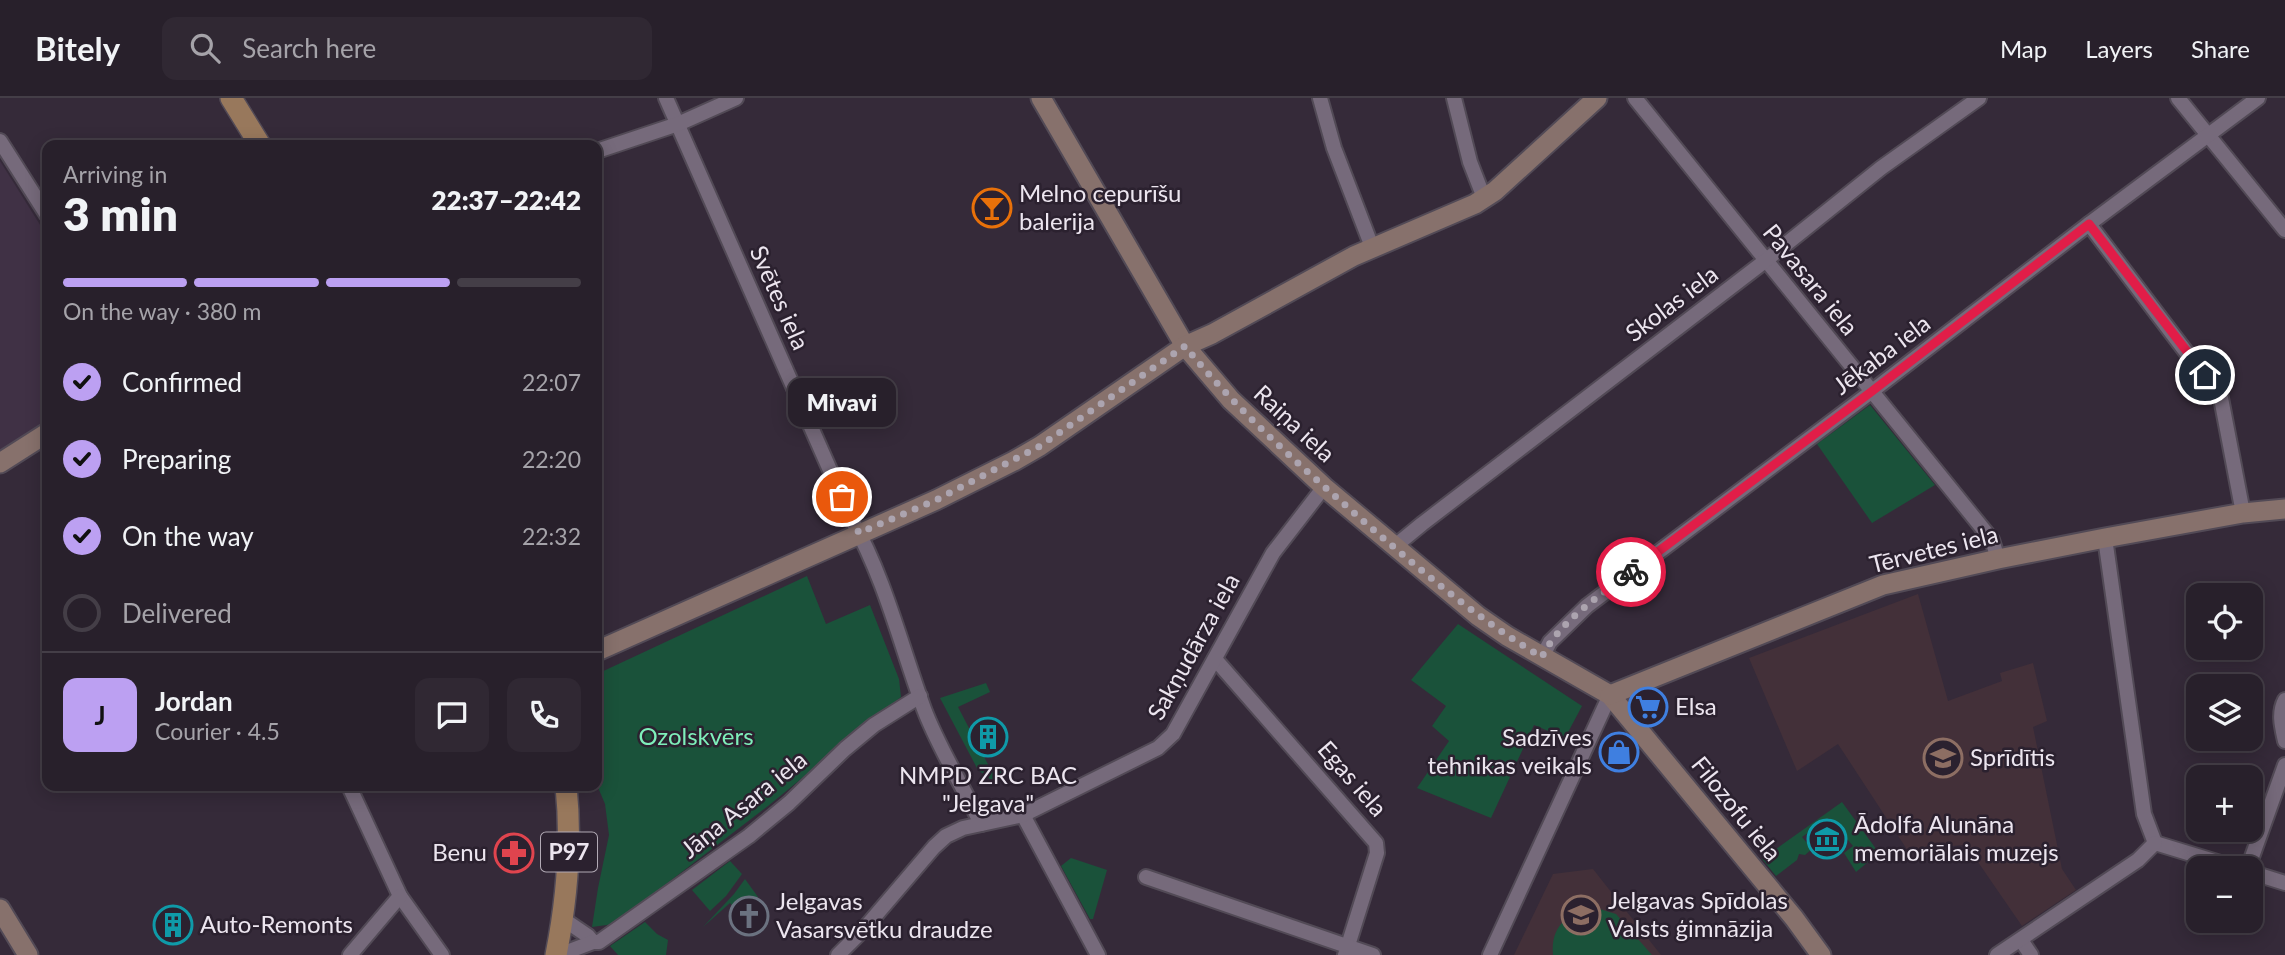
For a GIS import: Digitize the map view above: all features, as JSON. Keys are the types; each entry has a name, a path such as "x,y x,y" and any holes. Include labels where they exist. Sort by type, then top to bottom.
{"main road":[{"path":"231,98 257,140"},
{"name":"P97","path":"557,955 569,868 566,791"}],"street":[{"name":"Svētes iela","path":"666,98 859,533 891,610 926,713 981,824"},
{"path":"602,149 678,124 736,98"},
{"name":"Raiņa iela","path":"1041,98 1185,346 1231,400 1324,487 1478,617 1610,695"},
{"path":"1320,98 1334,148 1373,247"},
{"path":"1454,98 1470,162 1484,198"},
{"path":"602,649 936,500 1040,446 1185,346 1219,331 1373,247 1464,210 1484,198 1597,98"},
{"name":"Pavasara iela","path":"1635,98 1992,540 1998,559"},
{"name":"Skolas iela","path":"1394,547 1765,261 1881,168 1979,98"},
{"path":"2178,98 2285,230"},
{"name":"Jēkaba iela","path":"1542,657 1550,642 1587,606 2259,98"},
{"path":"0,141 42,207"},
{"path":"2089,224 2221,398 2243,513"},
{"path":"0,463 42,436"},
{"name":"Sakņudārza iela","path":"838,955 946,836 963,828 1023,816 1158,748 1173,734 1272,553 1324,487"},
{"name":"Tērvetes iela","path":"1610,695 1883,585 2105,538 2243,513 2285,509"},
{"path":"2105,538 2144,814 2162,845 2198,856"},
{"name":"Egas iela","path":"1215,659 1376,843 1377,853 1346,951"},
{"path":"1490,955 1610,695"},
{"name":"Filozofu iela","path":"1610,695 1794,918 1821,955"},
{"name":"Jāņa Asara iela","path":"557,955 599,942 722,857 789,803 874,725 920,696"},
{"path":"2285,700 2281,722 2285,741"},
{"path":"2254,856 2285,765"},
{"path":"351,791 400,896 442,955"},
{"path":"1023,816 1098,955"},
{"path":"1997,955 2162,845"},
{"path":"2263,875 2285,883"},
{"path":"1146,877 1346,951 1373,955"},
{"path":"350,955 400,896"},
{"path":"0,909 28,955"},
{"path":"563,919 593,942"},
{"path":"2021,940 2031,955"}],"shaded area":[{"path":"0,161 42,228 42,433 0,459"},
{"name":"Sprīdītis","path":"1918,594 1948,701 2002,681 2000,673 2033,663 2047,721 2033,727 2062,869 2076,890 2022,926 1969,849 1962,845 1908,851 1838,744 1797,771 1749,658"},
{"name":"Jelgavas Spīdolas Valsts ģimnāzija","path":"1593,869 1661,955 1514,955 1553,874"}],"green space":[{"path":"1870,405 1935,485 1872,523 1817,444"},
{"name":"Ozolskvērs","path":"807,576 826,624 870,605 899,679 901,697 768,806 614,924 592,927 609,835 605,804 600,791 602,791 602,672"},
{"path":"1458,624 1582,706 1565,738 1534,725 1491,818 1417,788 1449,741 1432,726 1446,706 1411,680"},
{"path":"986,683 990,692 958,707 991,770 998,767 1005,776 1003,780 990,779 978,770 940,698"},
{"path":"1842,802 1879,853 1856,872 1844,853 1853,846 1829,818 1802,837 1812,849 1805,855 1799,854 1797,860 1776,876 1762,859"},
{"path":"1071,858 1107,870 1093,919 1090,919 1061,866"},
{"path":"730,861 742,874 726,896 710,911 692,890"},
{"path":"745,879 758,897 739,913 730,903 703,927 734,894"},
{"path":"1593,907 1616,914 1652,955 1553,955 1554,937 1562,923 1575,913"},
{"path":"645,922 668,940 666,955 618,955 610,946"}],"way so far":[{"path":"842,497 859,533 936,500 1040,446 1185,346 1231,400 1324,487 1478,617 1542,657 1550,642 1570,621 1631,572"}],"place":[{"name":"Melno cepurīšu balerija","path":"992,208"},
{"name":"Mivavi","path":"842,497"},
{"name":"Elsa","path":"1648,707"},
{"name":"NMPD ZRC BAC \"Jelgava\"","path":"988,737"},
{"name":"Sadzīves tehnikas veikals","path":"1619,752"},
{"name":"Sprīdītis","path":"1943,758"},
{"name":"Ādolfa Alunāna memoriālais muzejs","path":"1827,839"},
{"name":"Benu","path":"514,853"},
{"name":"Jelgavas Spīdolas Valsts ģimnāzija","path":"1581,915"},
{"name":"Jelgavas Vasarsvētku draudze","path":"749,916"},
{"name":"Auto-Remonts","path":"173,925"}],"route":[{"path":"1631,572 2089,224 2205,375"}]}
